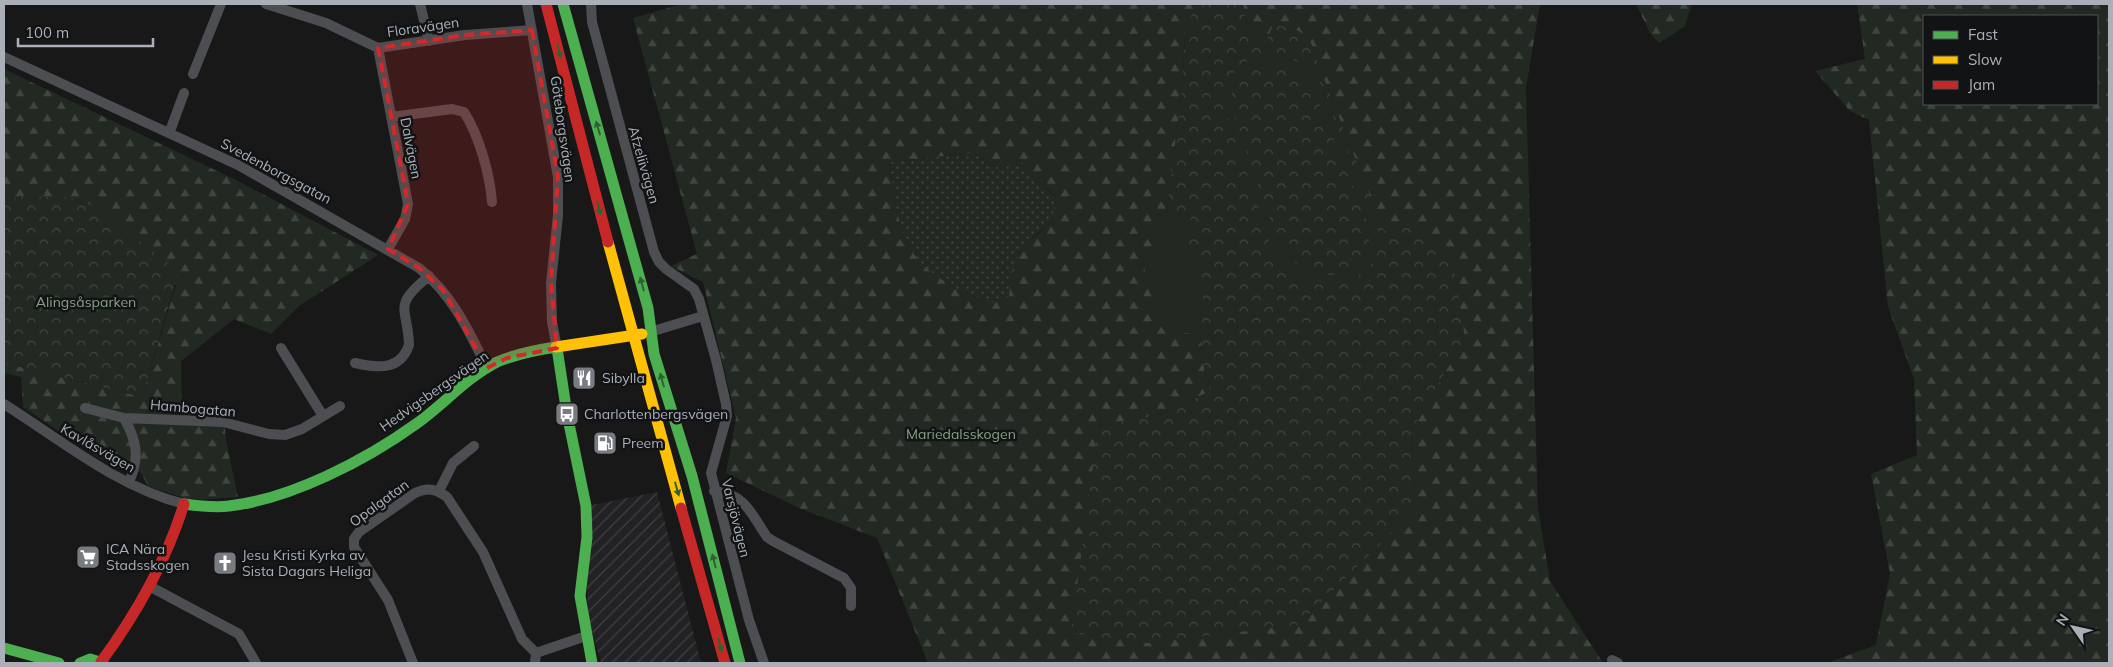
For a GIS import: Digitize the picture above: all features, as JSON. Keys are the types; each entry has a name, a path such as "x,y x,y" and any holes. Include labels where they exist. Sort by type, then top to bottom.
{"main road":[{"path":"546,4 633,336 725,663"},
{"path":"563,4 648,308 650,332 672,416 692,476 740,663"},
{"name":"Hedvigsbergsvägen","path":"184,504 206,507 251,502 275,495 348,464 409,428 487,368 507,358 650,332"},
{"path":"557,348 567,414 586,506 587,537 580,596 592,663"},
{"path":"80,663 90,658 102,663 125,632 175,533 184,504"},
{"path":"4,648 59,663"}],"street":[{"path":"193,74 221,4"},
{"name":"Floravägen","path":"266,4 326,23 378,48 465,34 532,30"},
{"path":"420,4 428,41"},
{"name":"Göteborgsvägen","path":"527,4 558,177 558,215 551,283 552,322 557,348"},
{"name":"Afzeliivägen","path":"591,4 592,22 654,252 659,262 666,269 694,289 699,299 702,316"},
{"name":"Dalvägen","path":"378,48 408,204 405,219 388,249"},
{"name":"Svedenborgsgatan","path":"4,57 170,132 293,194 388,249 429,276 443,290 462,318 487,368"},
{"path":"170,132 184,93"},
{"path":"391,117 452,109 464,112 471,123 488,177 492,202"},
{"path":"355,363 376,368 394,364 401,360 409,345 403,313 405,302 429,276"},
{"path":"650,332 702,316"},
{"name":"Varsjövägen","path":"702,316 726,404 724,431 713,461 711,473 714,492 749,620 764,663"},
{"path":"281,348 323,416"},
{"name":"Kavlåsvägen","path":"4,404 71,449 129,482 162,497 184,504"},
{"name":"Hambogatan","path":"85,408 124,418 222,422 269,434 285,435 302,429 340,406"},
{"path":"124,418 131,430 137,456 136,465 129,482"},
{"path":"474,446 453,463 439,491 448,498 483,552 522,639 536,658 586,636"},
{"name":"Opalgatan","path":"413,663 388,600 354,547 354,539 359,532 415,492 424,489 439,491"},
{"path":"714,492 733,495 741,500 767,537 773,541 844,578 851,588 852,606"},
{"path":"149,586 239,634 256,663"}],"highlighted area":[{"path":"532,30 558,177 551,283 557,348 507,358 487,368 443,290 419,268 388,249 408,204 378,48 465,35"}],"shaded area":[{"path":"657,492 701,663 601,663 589,620 587,589 592,505"}],"green space":[{"name":"Mariedalsskogen","path":"682,4 1195,4 1185,33 1182,90 1167,210 1144,266 1172,329 1200,336 1205,374 1210,391 1166,413 1098,427 1147,643 1299,624 1414,511 1412,429 1465,338 1400,224 1384,232 1310,41 1294,29 1277,25 1272,28 1266,41 1248,36 1243,4 1540,4 1526,88 1538,509 1550,581 1603,663 928,663 877,538 799,508 726,473 736,418 703,282 671,266 697,254 633,18","holes":["972,153 1001,169 1020,160 1035,179 1056,196 1051,219 1024,247 1016,260 1011,276 1009,297 995,303 952,286 939,278 917,257 908,245 902,230 889,162"]},
{"path":"1195,4 1243,4 1248,36 1266,41 1272,28 1277,25 1294,29 1310,41 1384,231 1400,224 1411,225 1434,238 1454,268 1465,338 1412,429 1414,511 1298,625 1147,643 1071,633 1098,427 1166,413 1210,391 1205,374 1200,336 1172,329 1156,311 1144,266 1167,210 1182,90 1185,33"},
{"path":"1636,4 1692,4 1685,26 1659,43 1650,33"},
{"path":"1857,4 2109,4 2109,663 1827,663 1876,645 1890,574 1871,474 1917,455 1914,379 1888,307 1869,120 1850,111 1815,71 1865,59"},
{"path":"1273,54 1294,60 1311,71 1320,83 1381,239 1375,259 1367,270 1356,278 1341,284 1313,284 1288,272 1278,259 1265,229 1219,94 1240,66 1262,56","holes":["1262,65 1278,65 1295,70 1313,88 1369,226 1369,242 1365,254 1358,264 1348,271 1323,275 1310,271 1294,262 1283,250 1279,244 1231,108 1233,90 1241,77"]},
{"path":"4,69 236,180 378,255 299,306 271,334 234,319 181,361 182,413 224,414 226,441 238,497 190,500 148,486 141,473 129,467 123,471 94,455 23,407 21,377 4,373 4,363 142,397 176,285 81,199 23,196 4,199"},
{"path":"972,153 1001,169 1020,160 1035,179 1056,197 1051,221 1026,245 1017,262 1009,297 995,304 966,293 939,278 927,268 908,245 896,205 889,162"},
{"name":"Alingsåsparken","path":"23,196 81,198 179,271 142,397 4,363 4,199"},
{"path":"1167,210 1190,215 1192,231 1188,246 1199,267 1203,289 1200,336 1172,329 1156,311 1144,266"}],"traffic: fast":[{"path":"563,4 648,308 654,354 692,476 740,663"},
{"path":"184,504 212,507 253,502 327,476 396,438 486,368 511,357 556,347"},
{"path":"557,348 567,414 586,506 587,537 580,596 592,663"},
{"path":"4,648 59,663"},
{"path":"80,663 90,659 103,663"}],"traffic: slow":[{"path":"608,242 681,508"},
{"path":"556,347 642,334"}],"traffic: jam":[{"path":"546,4 608,242"},
{"path":"101,662 127,625 159,567 184,504"},
{"path":"681,508 725,663"}],"place":[{"name":"Sibylla","path":"584,378"},
{"name":"Charlottenbergsvägen","path":"567,414"},
{"name":"Preem","path":"605,443"},
{"name":"ICA Nära Stadsskogen","path":"88,557"},
{"name":"Jesu Kristi Kyrka av Sista Dagars Heliga","path":"225,563"}]}
